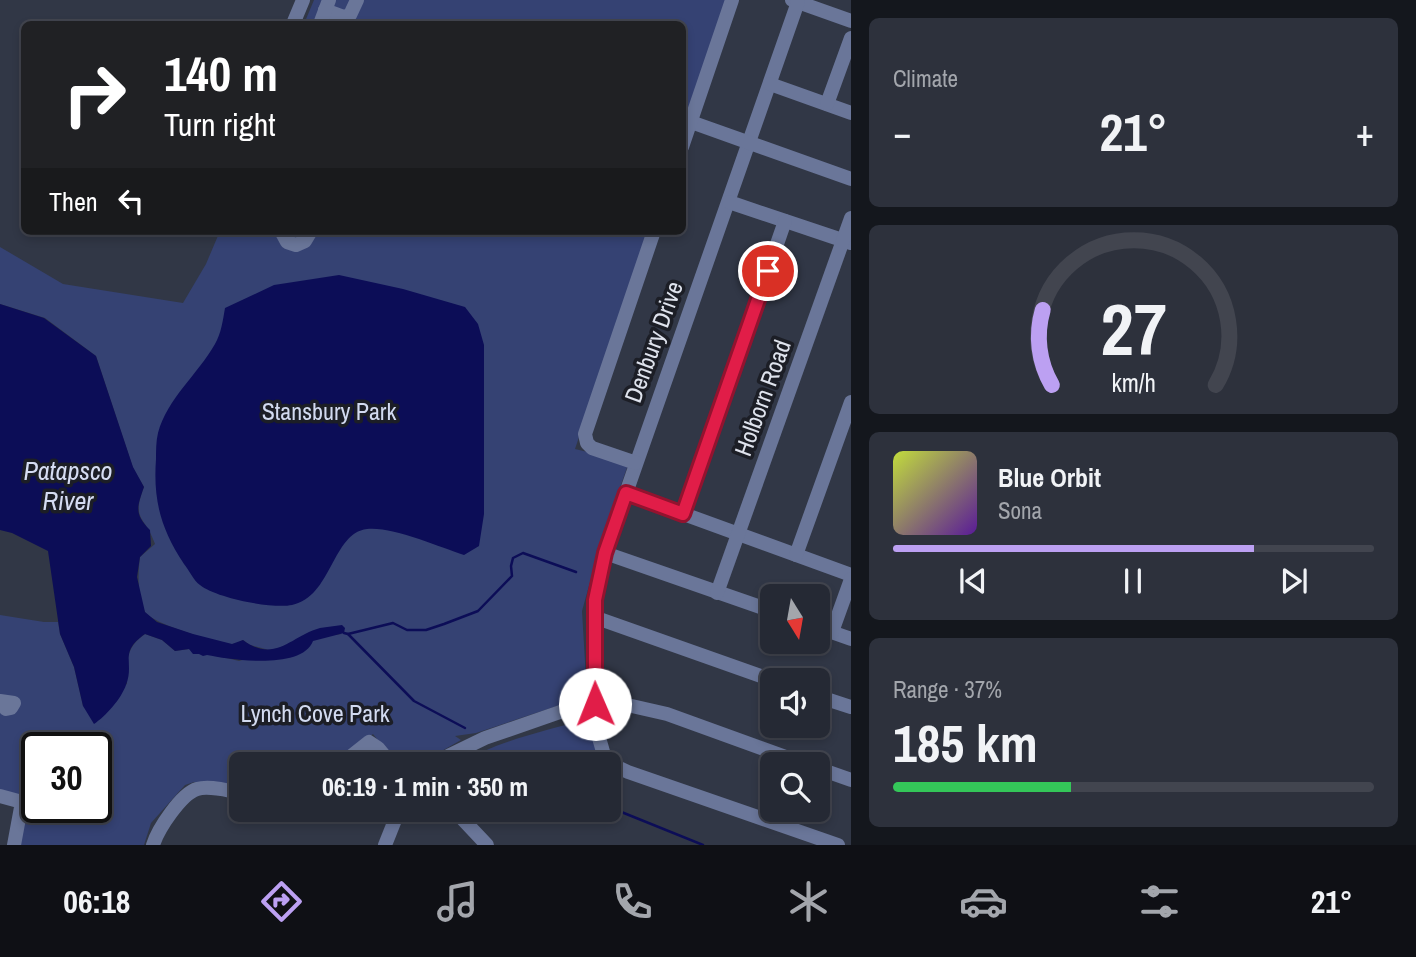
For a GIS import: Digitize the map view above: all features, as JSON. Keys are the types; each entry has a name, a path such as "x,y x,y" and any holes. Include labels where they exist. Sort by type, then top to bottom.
{"street":[{"path":"294,21 303,0"},
{"path":"325,12 344,17 350,15 357,0"},
{"path":"686,136 732,0"},
{"path":"795,1 851,22"},
{"name":"Denbury Drive","path":"795,1 770,84 605,553 594,617 595,724 606,762 838,845"},
{"path":"827,104 851,38"},
{"path":"770,84 851,113"},
{"path":"691,122 851,179"},
{"path":"729,202 847,242"},
{"name":"Holborn Road","path":"717,593 847,242 851,218"},
{"path":"683,514 785,221"},
{"path":"283,235 287,242 296,245 305,241 309,235"},
{"path":"636,463 592,448 587,443 585,434 653,235"},
{"path":"796,555 851,402"},
{"path":"626,493 851,577 832,632 851,639"},
{"path":"605,553 760,607"},
{"path":"594,617 760,676"},
{"path":"830,700 851,707"},
{"path":"459,752 477,742 563,711 595,704 623,704 667,713 773,752"},
{"path":"356,752 369,742 382,752"},
{"path":"830,773 851,780"},
{"path":"153,845 161,826 187,794 204,788 229,791"},
{"path":"0,796 22,802 14,845"},
{"path":"385,845 394,822"},
{"path":"462,822 473,838 487,845"}],"green space":[{"path":"314,0 727,0 686,122 686,21 305,21"},
{"name":"Stansbury Park","path":"218,235 648,235 575,449 629,462 602,539 582,611 587,696 476,733 455,736 461,740 440,752 387,752 373,734 349,752 229,752 229,785 194,782 185,785 151,823 144,845 19,845 22,823 112,823 112,732 21,732 21,797 0,791 0,615 58,622 60,634 74,667 83,706 127,684 127,662 131,650 145,634 162,640 175,651 189,649 239,661 325,636 342,634 306,634 284,647 269,650 250,645 243,640 232,644 200,637 159,622 145,612 139,592 140,557 155,544 139,512 144,487 133,468 96,356 45,318 0,304 0,247 63,284 183,303 206,264"},
{"path":"590,719 599,752 484,752 539,732"}],"water":[{"path":"339,275 403,289 465,307 478,324 484,345 484,514 479,546 464,555 402,534 367,529 355,533 346,541 316,590 305,600 283,606 244,601 218,594 200,585 194,578 176,551 160,514 155,474 157,439 162,421 215,344 225,308 274,285"},
{"name":"Patapsco River","path":"0,304 44,318 96,356 133,467 144,487 138,510 150,530 151,546 140,557 137,577 145,612 157,622 193,634 232,644 243,640 254,647 264,649 283,646 320,628 342,625 345,628 344,633 313,641 306,650 295,656 265,661 203,656 193,654 189,649 175,651 162,640 145,634 129,652 128,677 121,696 94,724 83,706 74,667 60,634 48,551 0,530"}],"waterway":[{"path":"348,634 393,623 407,630 426,630 478,611 512,576 513,558 523,553 576,572"},
{"path":"344,633 414,701 465,728"},
{"path":"621,812 703,845"}],"route":[{"path":"595,704 595,600 605,553 626,493 683,514 768,271"}],"park label":[{"name":"Lynch Cove Park","path":"315,714"}]}
